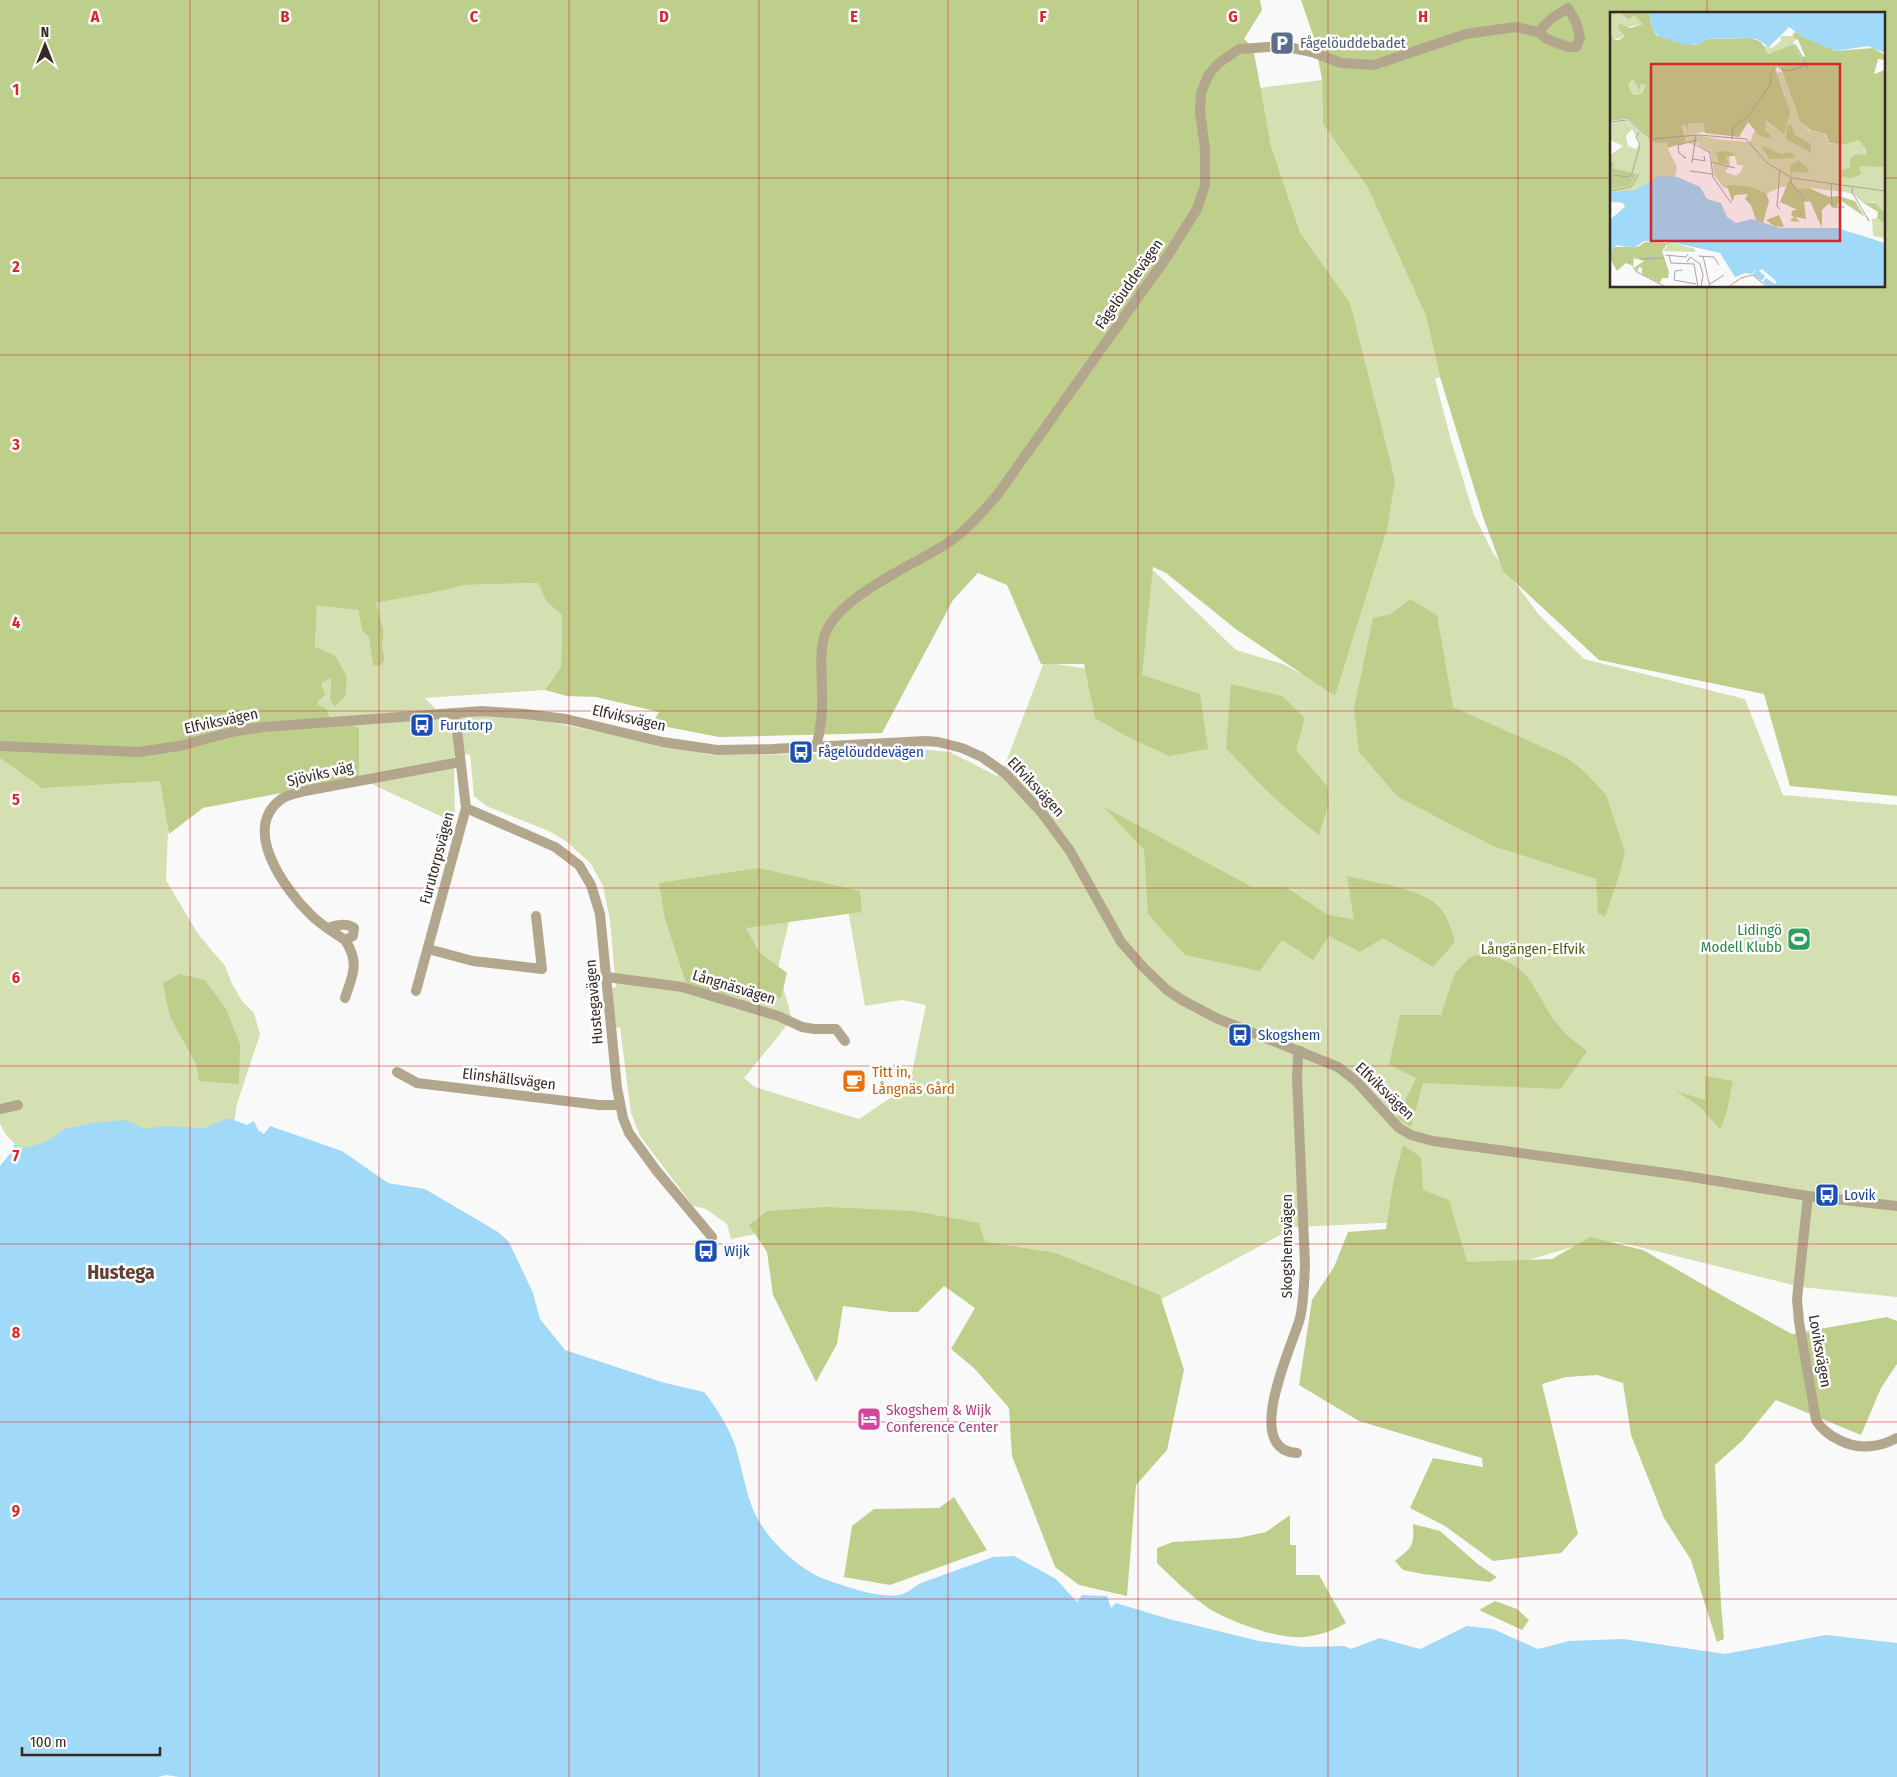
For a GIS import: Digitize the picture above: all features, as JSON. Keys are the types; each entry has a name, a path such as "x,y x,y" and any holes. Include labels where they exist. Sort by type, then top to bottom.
{"street":[{"name":"Fågelöuddevägen","path":"816,747 821,725 823,642 830,624 847,606 867,591 952,540 975,521 998,494 1154,276 1197,209 1205,185 1200,112 1201,93 1209,74 1219,63 1239,49 1282,46 1312,52 1342,63 1374,65 1466,34 1516,27 1538,32 1568,47 1576,47 1580,38 1576,22 1566,4 1538,32"},
{"name":"Elfviksvägen","path":"0,746 138,752 179,746 236,731 264,727 455,713 496,712 566,719 664,742 717,750 894,742 938,742 962,748 996,766 1018,786 1061,838 1080,867 1122,942 1154,979 1174,995 1198,1009 1249,1032 1321,1060 1347,1073 1399,1128 1421,1139 1808,1196 1897,1206"},
{"name":"Furutorpsvägen","path":"416,992 466,808 455,713"},
{"name":"Sjöviks väg","path":"345,940 311,915 286,886 276,870 267,849 265,836 271,808 284,797 304,791 460,762"},
{"name":"Hustegavägen","path":"466,808 556,847 579,865 591,885 600,914 620,1104 629,1134 656,1170 712,1237"},
{"path":"428,949 473,961 542,969 536,916"},
{"path":"327,928 342,924 350,925 354,928 353,936 345,940 354,954 355,960 355,968 345,998"},
{"name":"Långnäsvägen","path":"607,977 682,987 778,1016 802,1027 836,1029 845,1041"},
{"name":"Skogshemsvägen","path":"1296,1453 1284,1450 1277,1443 1270,1423 1276,1390 1300,1317 1304,1289 1305,1265 1297,1078 1300,1051"},
{"name":"Elinshällsvägen","path":"397,1072 417,1083 599,1105 620,1104"},
{"path":"0,1109 18,1105"},
{"name":"Loviksvägen","path":"1808,1196 1797,1299 1799,1322 1816,1420 1827,1433 1848,1443 1870,1447 1897,1438"}],"green space":[{"path":"0,0 1260,0 1262,10 1244,39 1253,47 1271,146 1300,232 1350,303 1395,480 1387,529 1335,696 1237,630 1166,573 1153,567 1142,675 1200,694 1208,749 1169,756 1126,736 1095,718 1084,664 1041,664 1007,585 978,573 953,600 882,733 719,737 652,724 659,712 596,697 567,696 545,690 561,667 562,615 546,601 538,583 465,585 376,603 384,632 382,646 385,660 381,665 373,666 369,638 362,630 358,610 317,606 315,647 336,656 347,677 346,695 335,707 330,699 331,678 321,684 325,695 319,700 317,705 326,708 329,716 359,728 359,778 203,808 169,834 160,781 42,788 0,758"},
{"path":"1301,0 1897,0 1897,796 1790,786 1764,694 1599,660 1503,571 1483,517 1440,377 1426,316 1368,188 1323,124 1322,79 1314,38"},
{"name":"Långängen-Elfvik","path":"1322,80 1323,124 1368,188 1426,316 1440,377 1435,379 1474,515 1493,553 1539,615 1584,659 1745,699 1783,795 1897,805 1897,1297 1801,1287 1619,1242 1590,1242 1470,1277 1425,1221 1295,1227 1158,1301 800,1225 731,1239 727,1224 706,1209 693,1206 640,1136 631,1113 620,1027 616,1028 612,988 616,987 610,920 603,886 591,864 567,842 551,832 486,806 474,796 470,754 454,756 455,823 359,778 359,774 203,806 168,832 166,880 198,934 225,966 232,984 242,1001 254,1013 260,1034 237,1104 194,1374 33,1163 6,1135 0,1124 0,753 352,725 329,716 317,705 321,684 331,678 330,699 346,695 347,677 336,656 315,648 317,606 358,610 362,630 369,638 373,666 385,660 382,646 384,632 375,603 465,585 538,583 546,601 562,614 561,667 545,690 425,698 444,718 494,714 531,718 711,755 831,754 931,750 950,752 997,776 1005,765 1044,662 1139,677 1149,571 1154,571 1236,650 1283,664 1329,688 1350,303 1300,232 1271,146 1259,88","holes":["848,910 865,1006 902,1000 926,1005 910,1082 902,1090 859,1119 755,1087 744,1078 792,1019 778,968 790,917"]},
{"path":"1410,599 1437,615 1453,707 1567,758 1584,771 1606,795 1625,852 1605,917 1598,913 1596,879 1493,846 1398,797 1359,752 1354,708 1373,618 1391,614"},
{"path":"1231,684 1282,696 1305,718 1296,750 1327,786 1329,802 1319,835 1282,805 1226,748"},
{"path":"1104,807 1252,887 1286,887 1326,914 1354,920 1347,876 1394,886 1418,894 1428,898 1440,908 1448,922 1455,942 1433,967 1383,938 1360,952 1329,936 1313,960 1282,940 1260,971 1185,955 1148,914 1144,850"},
{"path":"759,868 860,891 862,912 746,928 759,952 787,973 781,998 737,997 687,986 665,919 659,883"},
{"path":"1479,955 1498,958 1512,964 1522,972 1563,1031 1587,1051 1561,1089 1423,1083 1411,1127 1397,1118 1416,1078 1389,1065 1400,1015 1441,1015 1455,973 1470,957"},
{"path":"180,974 205,980 226,1009 240,1044 239,1084 199,1081 196,1064 170,1017 163,983"},
{"path":"1705,1076 1733,1081 1726,1115 1720,1129 1699,1106 1676,1091 1705,1100"},
{"path":"1403,1145 1421,1157 1423,1190 1449,1200 1467,1262 1552,1259 1590,1237 1643,1250 1792,1334 1887,1317 1897,1321 1897,1364 1881,1388 1861,1435 1776,1400 1742,1441 1715,1465 1719,1574 1724,1639 1717,1642 1691,1560 1664,1518 1631,1435 1623,1383 1597,1375 1566,1377 1542,1384 1578,1534 1561,1553 1493,1561 1445,1526 1410,1508 1433,1458 1483,1467 1482,1458 1359,1421 1299,1385 1312,1300 1334,1267 1348,1232 1386,1229 1394,1179"},
{"path":"826,1207 914,1211 979,1223 985,1242 1056,1253 1160,1295 1184,1370 1167,1450 1136,1485 1127,1596 1079,1585 1055,1567 1012,1456 1009,1408 974,1368 951,1349 975,1308 944,1286 918,1312 891,1312 843,1306 837,1344 816,1382 773,1295 767,1252 749,1225 767,1211"},
{"path":"954,1497 987,1550 890,1585 844,1577 852,1526 874,1509 939,1508"},
{"path":"1290,1515 1290,1545 1296,1545 1296,1575 1319,1575 1346,1623 1330,1631 1314,1636 1293,1637 1268,1633 1241,1624 1208,1608 1157,1563 1157,1548 1173,1542 1238,1538 1266,1532"},
{"path":"1413,1524 1440,1531 1479,1565 1497,1577 1490,1582 1403,1570 1395,1561 1411,1546"},
{"path":"1495,1601 1517,1609 1529,1620 1522,1630 1479,1610"}],"water":[{"path":"229,1118 247,1125 254,1121 258,1130 264,1134 270,1126 342,1151 388,1183 425,1189 498,1232 509,1242 533,1293 540,1319 565,1350 665,1383 704,1392 721,1417 732,1438 746,1489 760,1523 773,1541 789,1557 811,1573 826,1580 867,1592 892,1596 907,1592 921,1583 993,1557 1014,1556 1056,1579 1077,1602 1082,1595 1107,1596 1111,1608 1116,1603 1169,1619 1259,1641 1303,1647 1344,1646 1351,1649 1380,1638 1420,1649 1467,1626 1493,1629 1538,1649 1569,1641 1624,1639 1725,1654 1826,1635 1897,1643 1897,1777 179,1777 166,1775 158,1777 0,1777 0,1166 13,1150 14,1144 22,1149 46,1142 65,1129 92,1123 126,1120 145,1129 165,1126 204,1128"}],"place":[{"name":"Fågelöuddebadet","path":"1282,43"},
{"name":"Furutorp","path":"422,725"},
{"name":"Fågelöuddevägen","path":"801,752"},
{"name":"Lidingö Modell Klubb","path":"1799,939"},
{"name":"Skogshem","path":"1240,1035"},
{"name":"Titt in, Långnäs Gård","path":"854,1081"},
{"name":"Lovik","path":"1827,1195"},
{"name":"Wijk","path":"706,1251"},
{"name":"Skogshem & Wijk Conference Center","path":"869,1419"}],"district":[{"name":"Hustega","path":"121,1272"}]}
